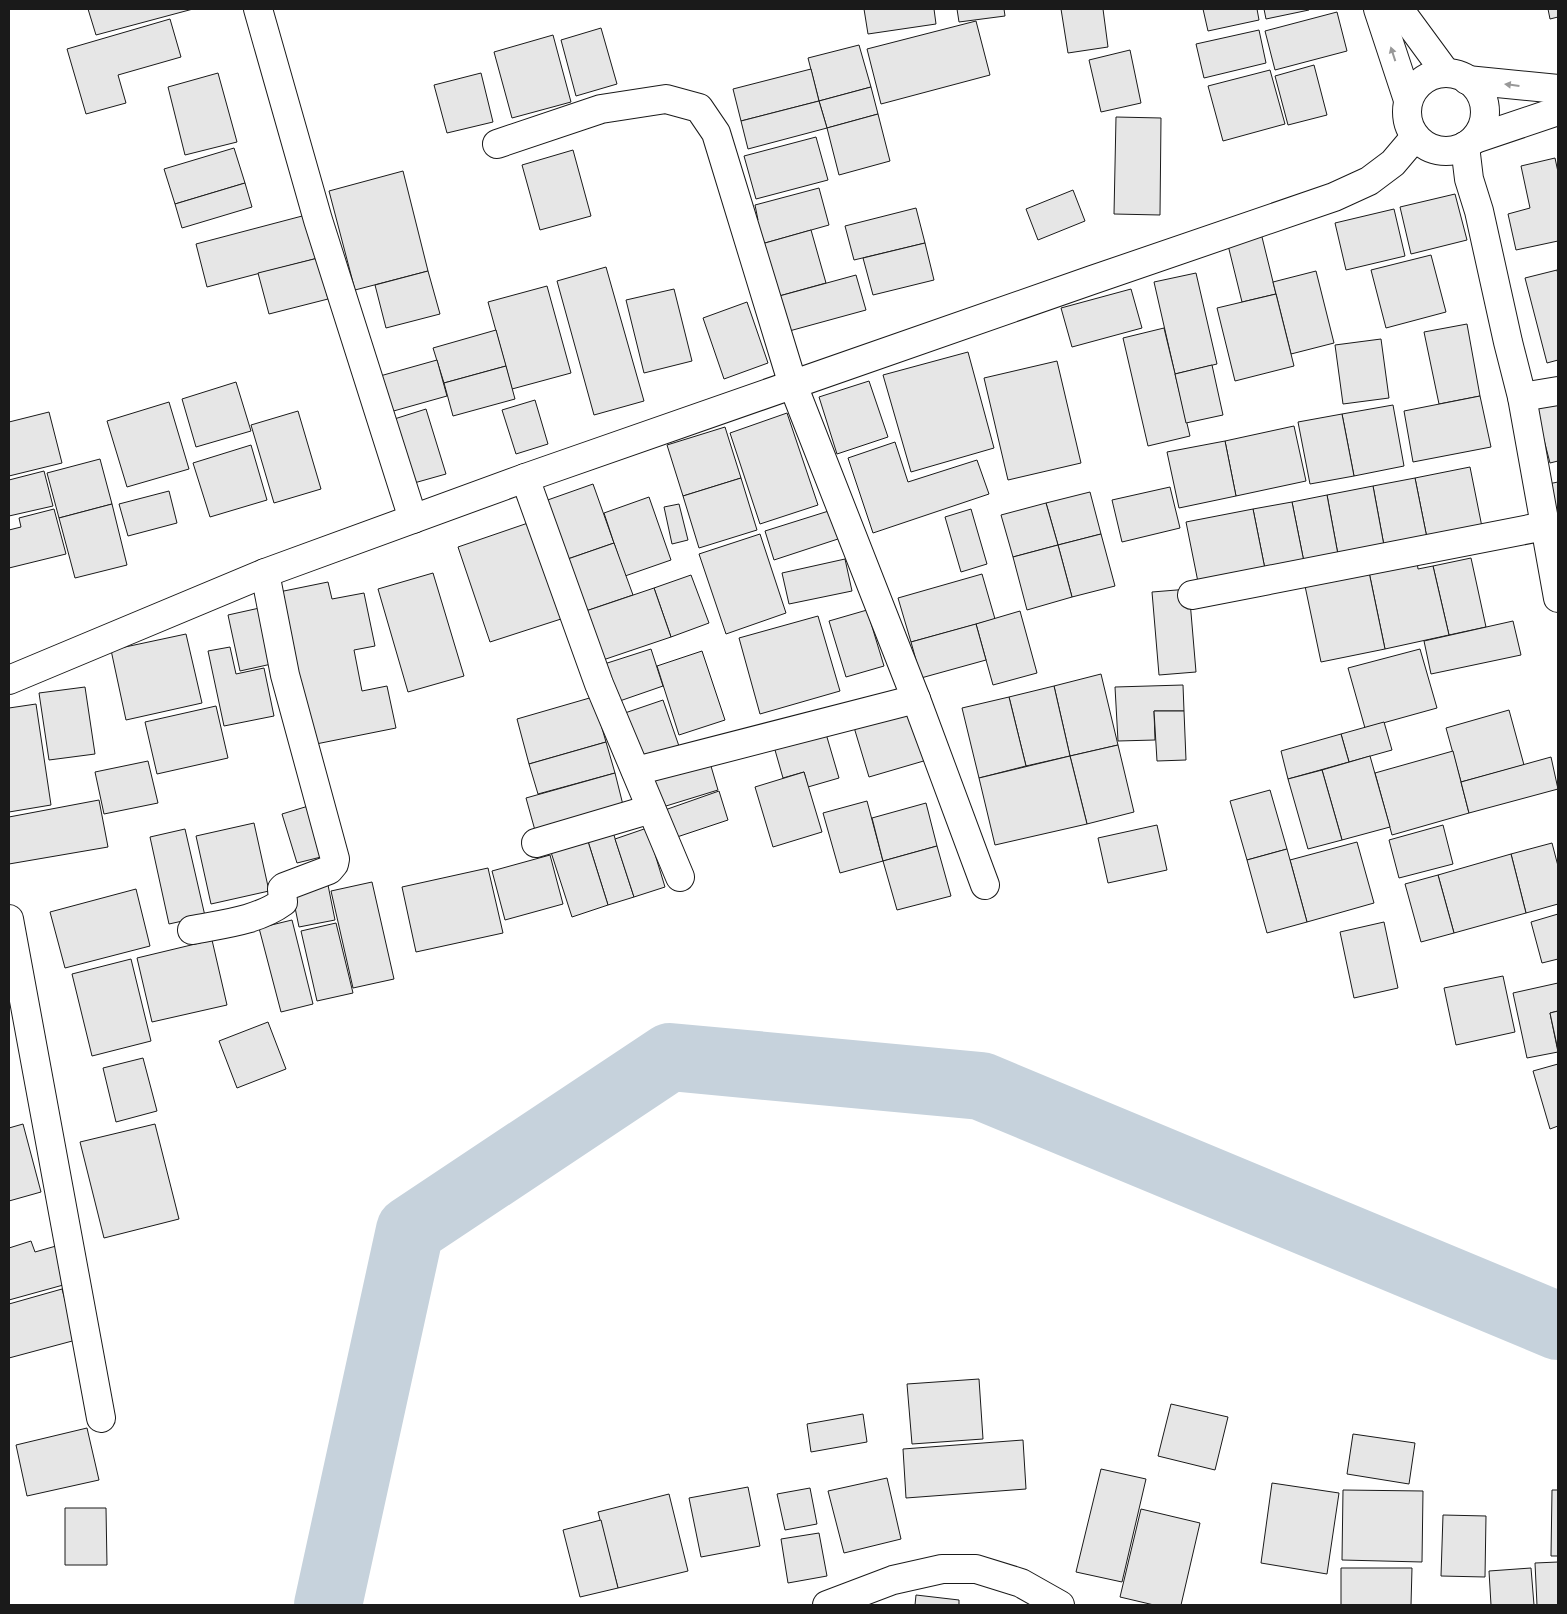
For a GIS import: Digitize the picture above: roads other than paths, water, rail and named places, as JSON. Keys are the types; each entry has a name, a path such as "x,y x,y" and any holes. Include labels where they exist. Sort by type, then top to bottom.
{"street":[{"path":"258,9 318,220 413,519"},
{"path":"1378,9 1408,100"},
{"path":"1399,9 1456,76 1474,86 1484,102 1484,122 1470,143 1469,179 1479,211 1522,397 1558,598"},
{"path":"1558,89 1434,75 1423,80 1414,89 1408,100 1406,113 1415,137 1425,146 1438,151 1452,151 1558,112"},
{"path":"497,144 601,109 666,99 699,108 716,133 793,385 916,699 985,885"},
{"path":"9,680 264,573 525,478 1334,197 1369,181 1393,163 1415,137"},
{"path":"1522,397 1558,391"},
{"path":"525,478 599,684 680,877"},
{"path":"1192,595 1545,526"},
{"path":"192,930 246,919 272,910 282,902 282,889 284,887 329,870 334,864 335,859 284,675 264,573"},
{"path":"636,771 916,699"},
{"path":"536,843 650,809"},
{"path":"9,919 101,1418"},
{"path":"827,1605 893,1580 942,1568 976,1568 1019,1594 1060,1605"}],"waterway":[{"path":"328,1605 410,1230 670,1057 981,1086 1558,1326"}]}
